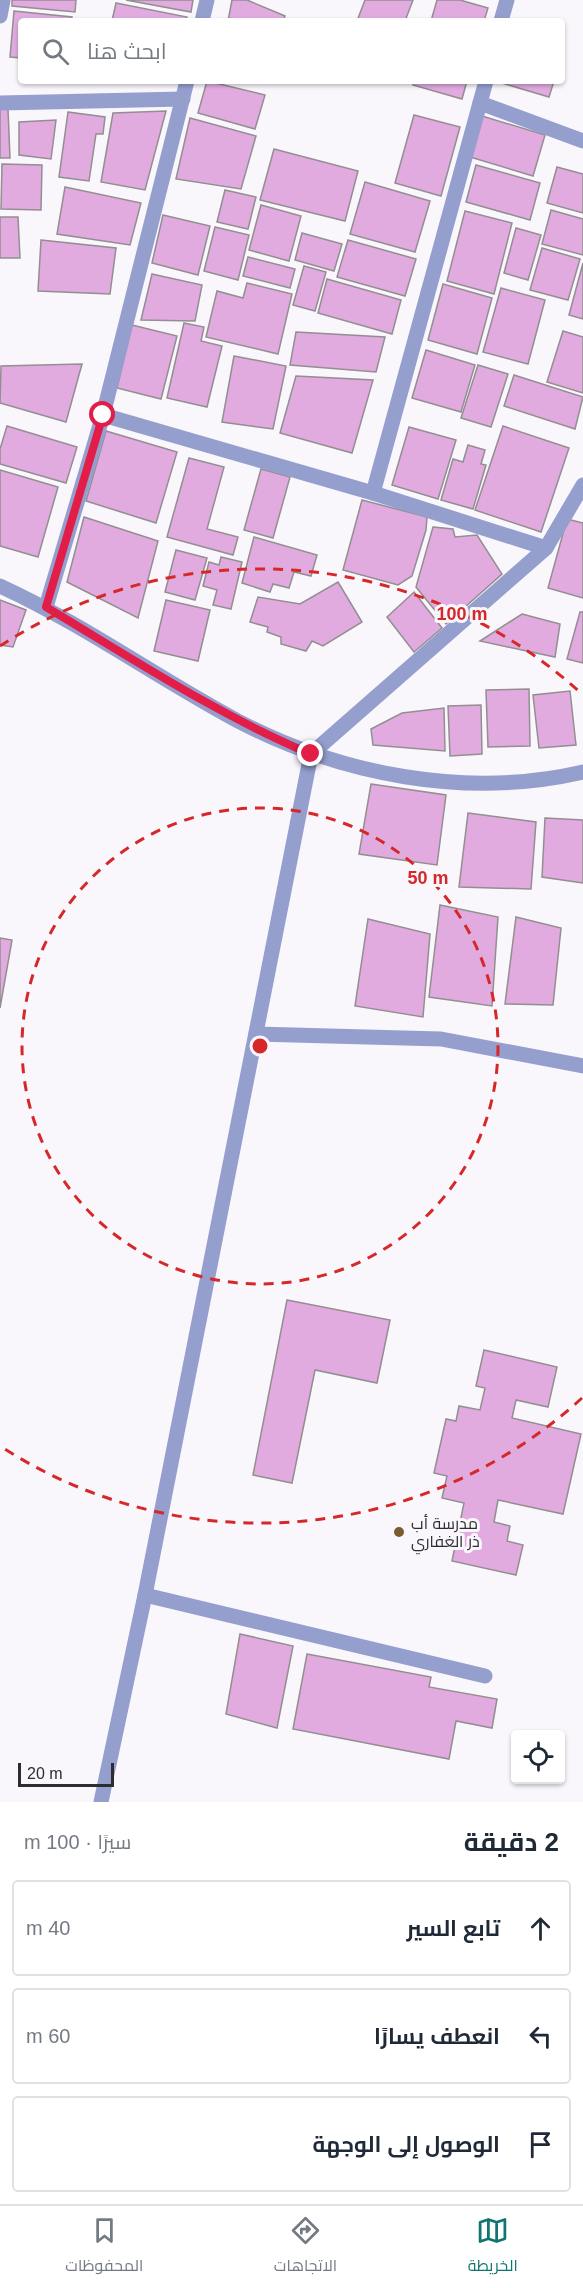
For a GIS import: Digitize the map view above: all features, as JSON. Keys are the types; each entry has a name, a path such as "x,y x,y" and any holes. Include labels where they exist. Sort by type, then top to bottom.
{"street":[{"path":"0,16 3,0"},
{"path":"203,18 207,0"},
{"path":"502,18 507,0"},
{"path":"46,607 103,415 186,84"},
{"path":"372,493 485,84"},
{"path":"0,103 183,99"},
{"path":"480,104 583,141"},
{"path":"103,415 372,493 546,548"},
{"path":"100,1802 145,1595 311,754 546,548 583,485"},
{"path":"0,586 46,607 235,719 311,754 373,771 460,783 509,783 557,778 583,772"},
{"path":"256,1034 441,1039 583,1066"},
{"path":"145,1595 485,1676"}],"building":[{"path":"12,0 76,0 75,12 12,6"},
{"path":"126,0 193,0 191,12"},
{"path":"232,0 247,0 285,16 284,18 229,18"},
{"path":"365,0 413,0 406,18 358,18"},
{"path":"437,0 460,0 488,8 485,18 432,18"},
{"path":"116,3 187,17 187,18 113,18"},
{"path":"14,11 72,17 18,18 18,58 10,57"},
{"path":"206,84 219,84 265,95 255,129 198,113"},
{"path":"413,84 466,84 462,99"},
{"path":"505,84 553,84 549,97"},
{"path":"0,109 8,109 10,158 0,158"},
{"path":"166,111 145,190 101,182 113,113"},
{"path":"68,112 105,117 103,134 96,134 89,181 59,177"},
{"path":"414,115 460,127 441,196 395,183"},
{"path":"482,116 545,135 533,176 470,157"},
{"path":"190,118 256,136 241,189 176,179"},
{"path":"56,120 51,159 19,155 19,122"},
{"path":"274,149 358,171 345,221 260,200"},
{"path":"2,164 42,165 41,210 1,209"},
{"path":"476,165 540,183 530,220 466,202"},
{"path":"557,167 583,174 583,213 547,203"},
{"path":"365,182 430,201 415,252 350,234"},
{"path":"65,187 141,203 130,245 57,234"},
{"path":"225,190 256,197 248,229 217,222"},
{"path":"261,205 301,216 289,261 249,250"},
{"path":"551,210 583,219 583,255 542,244"},
{"path":"465,211 512,223 494,294 447,281"},
{"path":"163,215 210,226 198,275 152,263"},
{"path":"0,217 18,217 20,258 0,258"},
{"path":"215,227 249,235 238,280 204,271"},
{"path":"516,228 541,235 528,280 504,273"},
{"path":"302,233 342,244 334,271 295,260"},
{"path":"41,240 116,248 110,294 38,291"},
{"path":"348,240 416,259 405,296 337,277"},
{"path":"542,248 580,259 568,300 530,290"},
{"path":"248,257 295,269 290,288 243,276"},
{"path":"583,263 583,319 569,315"},
{"path":"304,266 326,272 315,311 293,305"},
{"path":"152,274 202,285 195,321 141,320"},
{"path":"327,279 401,300 392,334 318,313"},
{"path":"247,283 292,294 278,354 206,337 217,291 243,298"},
{"path":"443,284 492,298 477,354 428,340"},
{"path":"501,288 545,300 528,364 483,352"},
{"path":"184,323 204,327 201,341 222,346 207,407 167,398"},
{"path":"132,325 177,336 161,399 117,388"},
{"path":"563,331 583,337 583,393 547,382"},
{"path":"296,332 385,337 376,372 290,365"},
{"path":"426,350 475,365 461,412 412,398"},
{"path":"234,356 286,366 273,429 222,422"},
{"path":"82,364 66,422 0,403 1,366"},
{"path":"478,365 508,374 491,427 461,418"},
{"path":"514,375 583,397 575,429 504,406"},
{"path":"296,376 373,380 352,453 280,433"},
{"path":"7,426 77,447 66,483 0,464 0,449"},
{"path":"503,426 569,448 541,532 475,510"},
{"path":"409,427 456,440 438,499 392,485"},
{"path":"106,431 177,452 156,523 86,501"},
{"path":"468,445 485,450 481,464 486,465 473,509 441,500 453,459 463,462"},
{"path":"189,458 224,467 207,529 238,537 233,555 167,537"},
{"path":"261,469 290,477 273,538 244,530"},
{"path":"0,470 58,487 38,557 0,546"},
{"path":"362,500 427,517 426,530 412,576 398,585 343,570"},
{"path":"84,517 158,541 138,618 67,582"},
{"path":"567,519 583,523 583,598 548,588"},
{"path":"433,527 453,529 455,537 477,535 502,574 446,624 416,587"},
{"path":"254,537 317,555 311,576 294,572 289,588 273,584 270,592 242,583"},
{"path":"176,550 207,558 195,600 165,592"},
{"path":"221,557 242,562 231,609 213,605 217,590 203,586 209,562 219,565"},
{"path":"338,582 362,622 323,646 312,641 306,651 281,644 281,637 267,632 268,627 250,622 258,597 300,604"},
{"path":"414,592 442,628 414,652 387,617"},
{"path":"0,600 26,610 13,647 0,645"},
{"path":"166,600 210,610 198,661 154,651"},
{"path":"580,612 583,612 583,663 567,659"},
{"path":"522,614 560,624 555,657 480,641"},
{"path":"529,689 530,746 488,747 486,690"},
{"path":"570,691 576,745 539,748 533,695"},
{"path":"481,705 482,754 450,756 448,706"},
{"path":"444,708 445,751 373,745 371,729 402,713"},
{"path":"371,784 446,795 437,865 359,854"},
{"path":"468,813 536,822 531,889 459,887"},
{"path":"545,818 583,820 583,883 542,877"},
{"path":"440,905 498,917 492,1006 429,997"},
{"path":"516,917 561,928 553,1005 505,1004"},
{"path":"368,919 430,934 423,1017 355,1006"},
{"path":"0,938 12,940 0,1008"},
{"path":"287,1300 390,1320 377,1383 315,1370 292,1483 253,1475"},
{"path":"484,1350 557,1367 548,1407 516,1400 512,1418 581,1434 563,1514 498,1500 494,1522 510,1526 507,1541 523,1545 516,1575 452,1561 464,1503 442,1498 447,1476 434,1473 446,1419 456,1421 459,1406 480,1410 485,1388 476,1386"},
{"path":"240,1634 293,1646 277,1728 226,1714"},
{"path":"307,1654 431,1677 429,1687 497,1699 492,1728 456,1721 449,1759 293,1729"}],"place":[{"name":"مدرسة أب ذر الغفاري","path":"399,1532"}],"route":[{"path":"103,415 46,607 235,719 311,754"}]}
